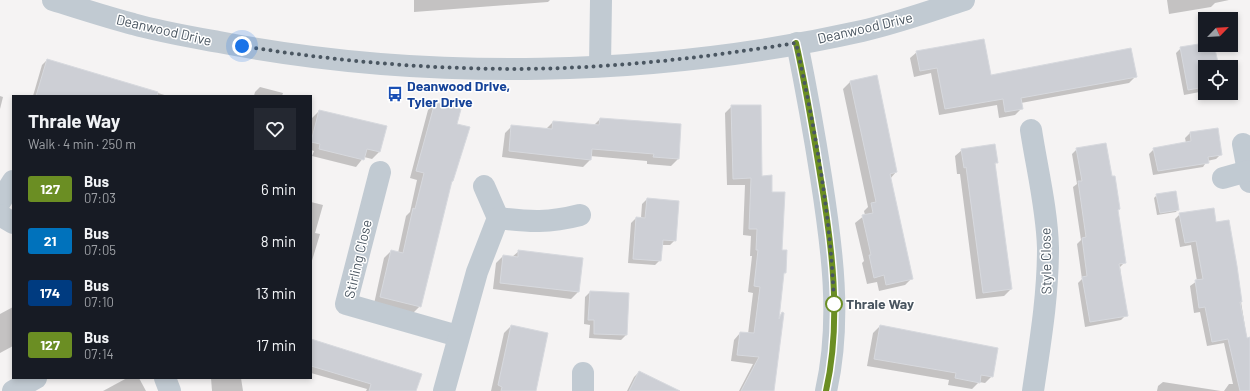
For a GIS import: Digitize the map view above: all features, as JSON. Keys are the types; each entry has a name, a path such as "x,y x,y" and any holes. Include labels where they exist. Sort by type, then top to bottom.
{"street":[{"name":"Deanwood Drive","path":"53,0 135,25 227,44 293,54 382,63 457,67 520,68 600,66 709,56 796,43 863,31 964,0"},
{"path":"600,66 601,0"},
{"path":"796,43 817,152 832,260 834,287 833,345 830,376 826,391"},
{"name":"Style Close","path":"1031,130 1045,216 1048,247 1046,310 1033,391"},
{"path":"1223,178 1249,177 1243,144"},
{"name":"Stirling Close","path":"380,172 346,304 458,336"},
{"path":"0,202 12,183"},
{"path":"444,391 458,336 478,272 498,218 484,186"},
{"path":"498,218 540,222 557,220 580,214"},
{"path":"0,215 12,222"},
{"path":"14,391 34,379"},
{"path":"166,379 170,391"}],"building":[{"path":"984,39 991,75 1131,48 1137,77 1021,98 1023,109 1005,112 1003,99 945,109 937,68 920,71 916,51"},
{"path":"1198,44 1198,52 1216,52 1217,60 1198,60 1198,88 1188,90 1180,47"},
{"path":"47,59 158,92 157,95 36,95"},
{"path":"877,75 897,172 890,174 913,279 886,285 884,275 874,278 869,255 871,255 862,215 873,213 871,203 876,202 850,81"},
{"path":"435,102 461,109 457,124 470,127 452,181 421,307 380,297 391,250 403,253 413,208 415,209 424,173 416,171"},
{"path":"731,105 761,105 762,176 772,175 772,192 785,192 782,250 787,250 786,273 784,273 779,319 782,312 784,313 774,391 741,391 759,357 737,355 740,332 754,333 760,287 754,286 758,250 756,250 757,229 749,229 751,178 733,179"},
{"path":"319,110 387,126 380,152 367,149 364,160 319,149 320,144 312,142"},
{"path":"600,118 681,124 679,159 653,157 654,154 592,149 591,160 509,151 511,125 552,129 553,121 599,125"},
{"path":"1218,128 1222,155 1208,157 1209,163 1158,171 1153,148 1191,141 1190,132"},
{"path":"1106,143 1112,176 1115,176 1120,209 1118,210 1126,263 1119,264 1128,316 1090,322 1082,277 1087,276 1082,238 1086,237 1078,181 1082,181 1076,148"},
{"path":"995,144 998,163 995,163 1012,289 983,293 966,167 964,168 961,149"},
{"path":"1176,191 1179,210 1160,213 1156,194"},
{"path":"647,198 679,201 676,241 663,240 661,261 633,259 636,217 645,218"},
{"path":"1214,208 1216,222 1229,220 1242,302 1240,302 1247,338 1250,337 1250,391 1240,391 1228,339 1212,342 1205,307 1199,308 1195,280 1203,279 1196,241 1185,243 1179,213"},
{"path":"518,250 583,258 579,292 500,283 503,255 518,257"},
{"path":"590,291 629,293 627,335 594,334 594,320 588,320"},
{"path":"511,325 548,333 536,391 501,391 502,387 498,385"},
{"path":"880,325 998,348 993,377 981,375 980,383 955,378 956,373 874,359"},
{"path":"312,339 422,374 416,391 369,391 371,384 312,366"},
{"path":"639,371 680,391 629,391"}],"bus line":[{"name":"127","path":"796,43 816,145 831,246 834,287 833,345 830,376 826,391"}],"place":[{"name":"Deanwood Drive, Tyler Drive","path":"395,94"},
{"name":"Thrale Way","path":"834,304"}],"route":[{"path":"242,46 307,56 388,64 480,68 520,68 600,66 652,62 709,56 796,43 808,100 825,202 831,246 834,304"}]}
